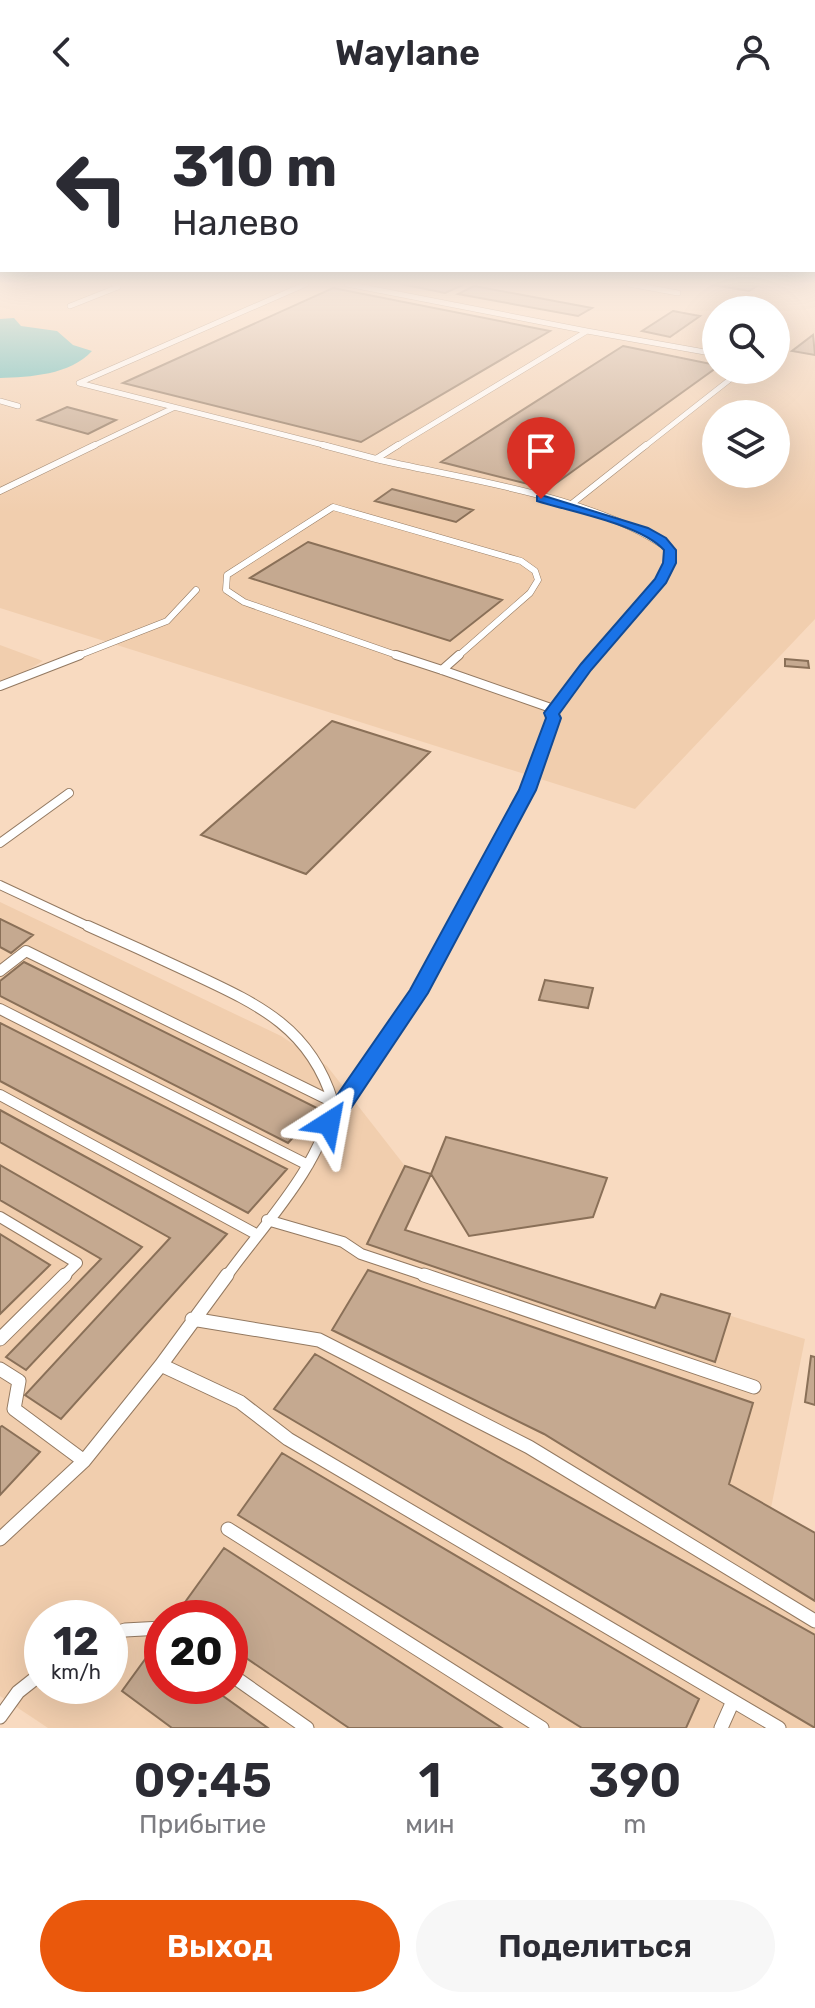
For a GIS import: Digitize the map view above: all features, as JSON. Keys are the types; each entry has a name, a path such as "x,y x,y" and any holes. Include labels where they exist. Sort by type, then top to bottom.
{"lane":[{"path":"132,360 79,383 569,506 643,530 662,541 670,550 669,563 661,581 586,667 551,713"},
{"path":"376,459 540,360"},
{"path":"569,506 724,384"},
{"path":"0,401 18,406"},
{"path":"0,491 174,408"},
{"path":"0,1539 84,1461 161,1365 308,1165 329,1123 418,993 499,847 527,790 554,718 548,707 441,671 232,595 226,590 227,575 333,507 521,561 535,571 538,580 530,593 441,671"},
{"path":"0,686 167,621 196,590"},
{"path":"0,843 69,793"},
{"path":"0,885 256,1003 288,1027 311,1051 327,1076 333,1102 329,1123"},
{"path":"0,971 26,951 333,1102"},
{"path":"0,1009 308,1165"},
{"path":"0,1095 256,1234"},
{"path":"0,1217 77,1263 0,1339"},
{"path":"267,1220 343,1242 361,1254 754,1387"},
{"path":"192,1319 319,1340 529,1447 815,1621"},
{"path":"161,1365 240,1402 288,1439 779,1728"},
{"path":"0,1369 19,1381 14,1409 84,1461"},
{"path":"228,1529 542,1728"},
{"path":"0,1717 24,1687"},
{"path":"248,1687 307,1728"},
{"path":"721,1728 733,1701"}],"shaded area":[{"path":"0,360 702,360 702,384 790,384 790,360 815,360 815,619 635,809 0,608"},
{"path":"0,645 43,661 0,686"},
{"path":"0,902 281,1036 327,1066 405,1166 431,1174 406,1230 655,1307 661,1294 805,1339 771,1508 815,1533 815,1728 48,1728 0,1696"}],"water":[{"path":"0,360 82,360 61,370 0,378"}],"building":[{"path":"174,360 501,360 361,442 123,383"},
{"path":"601,360 702,362 702,378 548,489 441,462"},
{"path":"67,407 116,420 88,434 38,420"},
{"path":"392,489 473,510 456,522 375,501"},
{"path":"308,542 502,600 450,641 250,578"},
{"path":"785,659 808,661 809,668 785,666"},
{"path":"332,721 430,752 306,874 201,835"},
{"path":"0,919 33,935 11,953 0,947"},
{"path":"24,962 319,1109 288,1143 0,996 0,981"},
{"path":"545,980 593,988 588,1008 539,1000"},
{"path":"0,1023 287,1169 248,1213 0,1081"},
{"path":"0,1110 227,1234 61,1419 25,1395 170,1238 0,1142"},
{"path":"446,1137 607,1178 593,1217 469,1236 431,1174"},
{"path":"0,1165 142,1247 26,1370 6,1357 101,1259 0,1200"},
{"path":"405,1166 431,1174 405,1230 655,1308 661,1294 730,1314 715,1362 367,1244"},
{"path":"0,1234 50,1265 0,1314"},
{"path":"368,1270 753,1403 729,1484 815,1533 815,1601 544,1434 332,1330"},
{"path":"315,1354 815,1635 815,1728 274,1409"},
{"path":"811,1356 815,1357 815,1405 805,1402"},
{"path":"0,1427 40,1452 0,1495"},
{"path":"282,1453 699,1699 686,1728 582,1728 238,1515"},
{"path":"224,1548 502,1728 349,1728 248,1659 248,1600 187,1600"},
{"path":"144,1661 144,1704 234,1704 268,1728 172,1728 128,1695 128,1683"}],"route":[{"path":"329,1123 418,993 499,847 527,790 554,718 551,713 586,667 661,581 669,563 670,550 662,541 643,530 541,499"}]}
